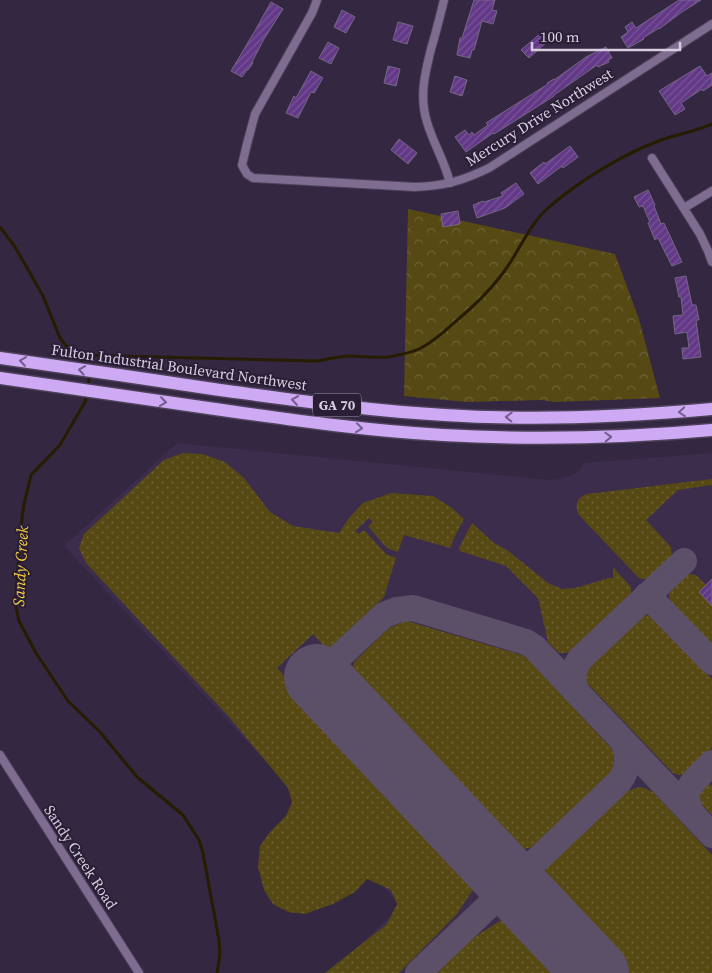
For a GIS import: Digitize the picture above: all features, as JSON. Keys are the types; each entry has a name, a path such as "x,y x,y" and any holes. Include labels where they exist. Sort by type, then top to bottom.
{"main road":[{"name":"Fulton Industrial Boulevard Northwest","path":"0,358 373,410 558,419 712,409"},
{"name":"GA 70","path":"0,378 296,421 443,435 559,438 657,435 712,430"}],"street":[{"name":"Mercury Drive Northwest","path":"317,0 312,13 255,114 242,165 247,174 253,178 414,187 450,183 470,177 489,168 712,24"},
{"path":"444,0 425,76 423,106 427,122 448,173 450,183"},
{"path":"652,158 700,234 712,262"},
{"path":"684,208 712,191"},
{"name":"Sandy Creek Road","path":"0,755 139,973"}],"shaded area":[{"path":"177,443 550,480 564,478 578,472 584,463 712,453 712,973 330,973 401,906 64,546"}],"green space":[{"path":"408,209 615,254 639,319 660,398 554,402 542,400 467,402 404,396"},
{"path":"183,453 202,454 225,462 244,478 270,512 293,526 339,533 349,518 363,503 391,493 433,496 452,508 464,519 450,548 404,535 398,552 385,546 368,526 373,522 369,518 355,531 359,534 364,530 386,554 396,558 384,597 328,650 313,634 277,668 477,880 476,885 457,914 399,973 325,973 387,924 397,904 391,890 367,879 355,892 333,904 305,914 288,912 273,904 264,890 258,867 260,846 270,832 286,816 292,802 288,788 230,718 86,563 79,548 84,534 164,460"},
{"path":"712,479 712,485 678,490 646,520 671,547 671,555 664,565 646,579 638,577 579,515 577,508 577,502 587,494"},
{"path":"472,523 494,543 507,550 548,583 562,589 575,588 613,578 613,567 631,587 631,595 572,651 559,653 548,642 538,598 506,566 460,551 459,548"},
{"path":"689,574 696,575 706,585 699,592 712,606 712,644 671,603 669,595 673,586"},
{"path":"648,615 654,618 712,679 712,748 684,774 673,773 586,682 584,675 587,667 641,616"},
{"path":"403,622 410,622 522,655 530,661 612,749 614,762 610,774 532,847 520,850 511,849 353,681 352,669 355,661 389,628"},
{"path":"708,783 712,786 712,815 698,799 699,793"},
{"path":"639,787 653,792 712,855 712,973 629,973 546,885 545,874 548,863 625,792"},
{"path":"508,916 517,921 567,973 437,973 476,936"}],"building":[{"path":"474,0 495,0 492,10 497,11 493,24 482,21 470,58 457,55 460,38 462,38"},
{"path":"679,0 701,0 628,48 621,37 628,32 625,27 632,22 636,28"},
{"path":"271,2 283,9 264,39 253,63 242,77 231,71"},
{"path":"342,10 355,17 346,33 334,27"},
{"path":"398,22 413,26 407,44 393,40"},
{"path":"541,33 548,41 529,58 521,50"},
{"path":"328,42 339,48 331,64 319,58"},
{"path":"606,47 612,58 608,60 609,62 598,67 597,65 554,96 493,133 466,152 455,137 465,130 469,135 472,132 474,135 488,125 486,123 548,84 586,57"},
{"path":"388,66 400,69 396,86 384,83"},
{"path":"700,66 707,76 712,73 712,85 703,91 702,89 681,103 685,109 675,115 659,91"},
{"path":"311,71 323,78 314,93 311,92 298,118 286,113 294,96 296,98"},
{"path":"455,76 467,80 462,96 450,92"},
{"path":"399,139 417,153 408,164 391,150"},
{"path":"570,146 578,157 538,184 530,173"},
{"path":"516,183 524,194 505,208 477,218 473,205 503,196 501,193"},
{"path":"648,190 661,224 664,223 682,262 672,266 658,238 655,240 643,206 639,207 634,197"},
{"path":"458,211 460,224 443,227 441,214"},
{"path":"686,276 692,305 696,305 699,320 696,320 701,357 683,359 682,348 689,348 687,332 675,334 673,316 683,315 681,297 679,297 675,278"},
{"path":"712,579 712,606 699,592"}],"waterway":[{"path":"0,227 15,247 43,296 60,338 71,352 79,355 318,361 348,356 389,357 412,352 424,347 468,311 503,273 541,215 573,188 602,169 647,146 712,124"},
{"name":"Sandy Creek","path":"79,355 84,366"},
{"name":"Sandy Creek","path":"87,374 89,378 88,387"},
{"name":"Sandy Creek","path":"87,393 85,402 60,445 31,475 22,518 16,592 16,607 19,621 36,653 68,701 100,732 137,777 183,815 199,840 219,940 220,954 217,973"}],"taxiway":[{"path":"578,694 573,676 580,659 684,561"},
{"path":"647,595 712,662"},
{"path":"317,677 384,615 397,610 413,608 526,642 534,647 712,835"},
{"path":"418,973 619,782 625,772 627,762 623,741"},
{"path":"695,817 687,801 687,794 694,781 712,763"},
{"path":"494,865 511,872 529,867 524,875 523,883 527,900 510,895 494,901 498,883 494,865"}],"runway":[{"path":"317,677 596,973"}]}
